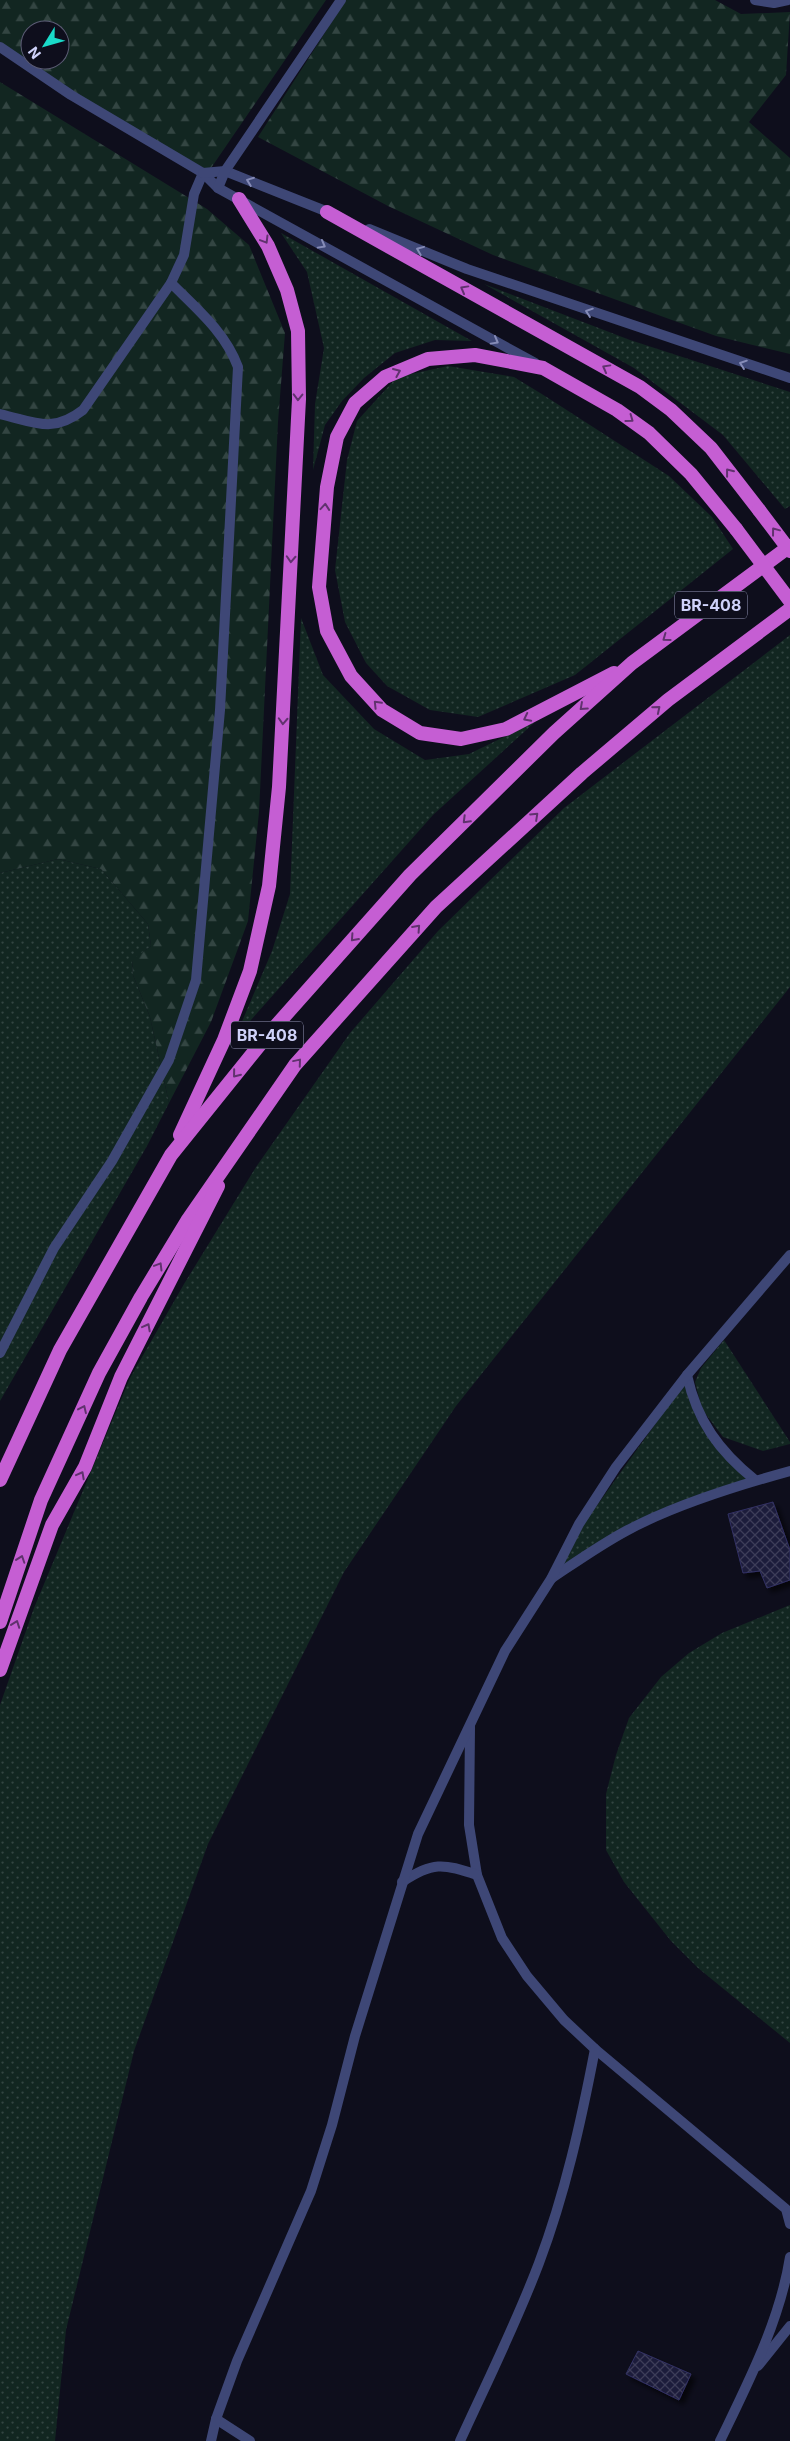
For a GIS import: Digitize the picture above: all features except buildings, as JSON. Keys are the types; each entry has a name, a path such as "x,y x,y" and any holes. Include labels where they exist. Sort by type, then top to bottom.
{"highway":[{"path":"171,1155 224,1040 250,971 269,886 279,787 298,399 298,331 287,290 268,246 239,199"},
{"path":"328,212 640,387 671,410 712,448 790,552"},
{"path":"632,663 506,729 461,739 420,733 382,710 351,676 327,631 319,587 327,487 337,437 355,403 385,377 428,359 475,355 543,368 617,410 649,433 691,474 736,529 790,601"},
{"name":"BR-408","path":"0,1480 60,1350 171,1155 266,1037 410,875 554,733 632,663 790,546"},
{"name":"BR-408","path":"0,1622 41,1500 99,1373 141,1296 187,1221 295,1065 436,907 582,773 639,724 668,700 790,609"},
{"path":"0,1670 52,1525 85,1467 121,1377 239,1145"}],"street":[{"path":"218,188 225,172 341,0"},
{"path":"755,0 774,3 788,0"},
{"path":"0,47 71,96 203,173 218,188 543,368"},
{"path":"203,173 225,172 467,269 790,378"},
{"path":"0,414 47,426 68,421 83,410 170,283 184,255 194,194 203,173"},
{"path":"0,1353 54,1248 112,1161 169,1060 196,980 220,710 238,367 231,348 220,333 170,283"},
{"path":"211,2441 216,2419 237,2361 311,2191 332,2125 355,2036 418,1834 504,1651 551,1579 579,1524 616,1466 687,1375 790,1255"},
{"path":"687,1375 698,1413 717,1445 755,1480"},
{"path":"551,1579 628,1530 667,1513 755,1480 790,1470"},
{"path":"470,1723 469,1825 477,1875 502,1938 527,1976 564,2020 595,2049 788,2211 790,2224"},
{"path":"402,1882 421,1870 438,1865 455,1867 477,1875"},
{"path":"460,2441 509,2337 540,2262 562,2195 583,2115 595,2049"},
{"path":"720,2441 751,2374 779,2304 790,2257"},
{"path":"751,2374 790,2326"},
{"path":"216,2419 250,2441"}],"green space":[{"path":"0,0 326,0 209,171 33,70 70,70 70,20 20,20 20,59 0,42"},
{"path":"346,0 715,0 741,14 790,12 786,75 749,122 790,158 790,354 716,336 493,255 388,206 258,137"},
{"path":"0,82 207,209 249,245 285,333 278,422 259,812 248,921 211,1022 169,1103 150,1017 133,975 132,960 151,946 148,924 101,869 58,859 0,873"},
{"path":"281,233 472,341 435,340 395,353 364,378 342,401 325,425 313,470 315,404 324,348 307,272"},
{"path":"484,284 630,340 790,392 790,506 785,509 723,435 634,368"},
{"path":"448,366 514,377 545,396 669,476 712,517 733,549 575,675 478,717 430,710 387,686 366,663 345,622 335,570 347,460 357,421 397,377"},
{"path":"301,618 323,675 374,729 425,760 469,754 535,722 433,815 235,1038 272,951 290,894"},
{"path":"790,635 790,987 456,1406 344,1572 208,1844 134,2051 66,2330 55,2441 0,2441 0,1705 34,1608 130,1378 184,1284 256,1167 350,1033 438,931 564,808"},
{"path":"58,859 101,869 148,924 151,946 132,961 133,975 150,1017 169,1103 147,1146 0,1401 0,873"},
{"path":"724,1340 790,1444 763,1451 723,1437 702,1409 695,1382 701,1368"},
{"path":"687,1375 698,1413 755,1480 667,1513 551,1579 565,1542 598,1504 661,1416"},
{"path":"790,1605 790,2043 698,1968 671,1941 624,1882 606,1850 606,1794 616,1755 629,1718 661,1677 689,1653 722,1633"}]}
